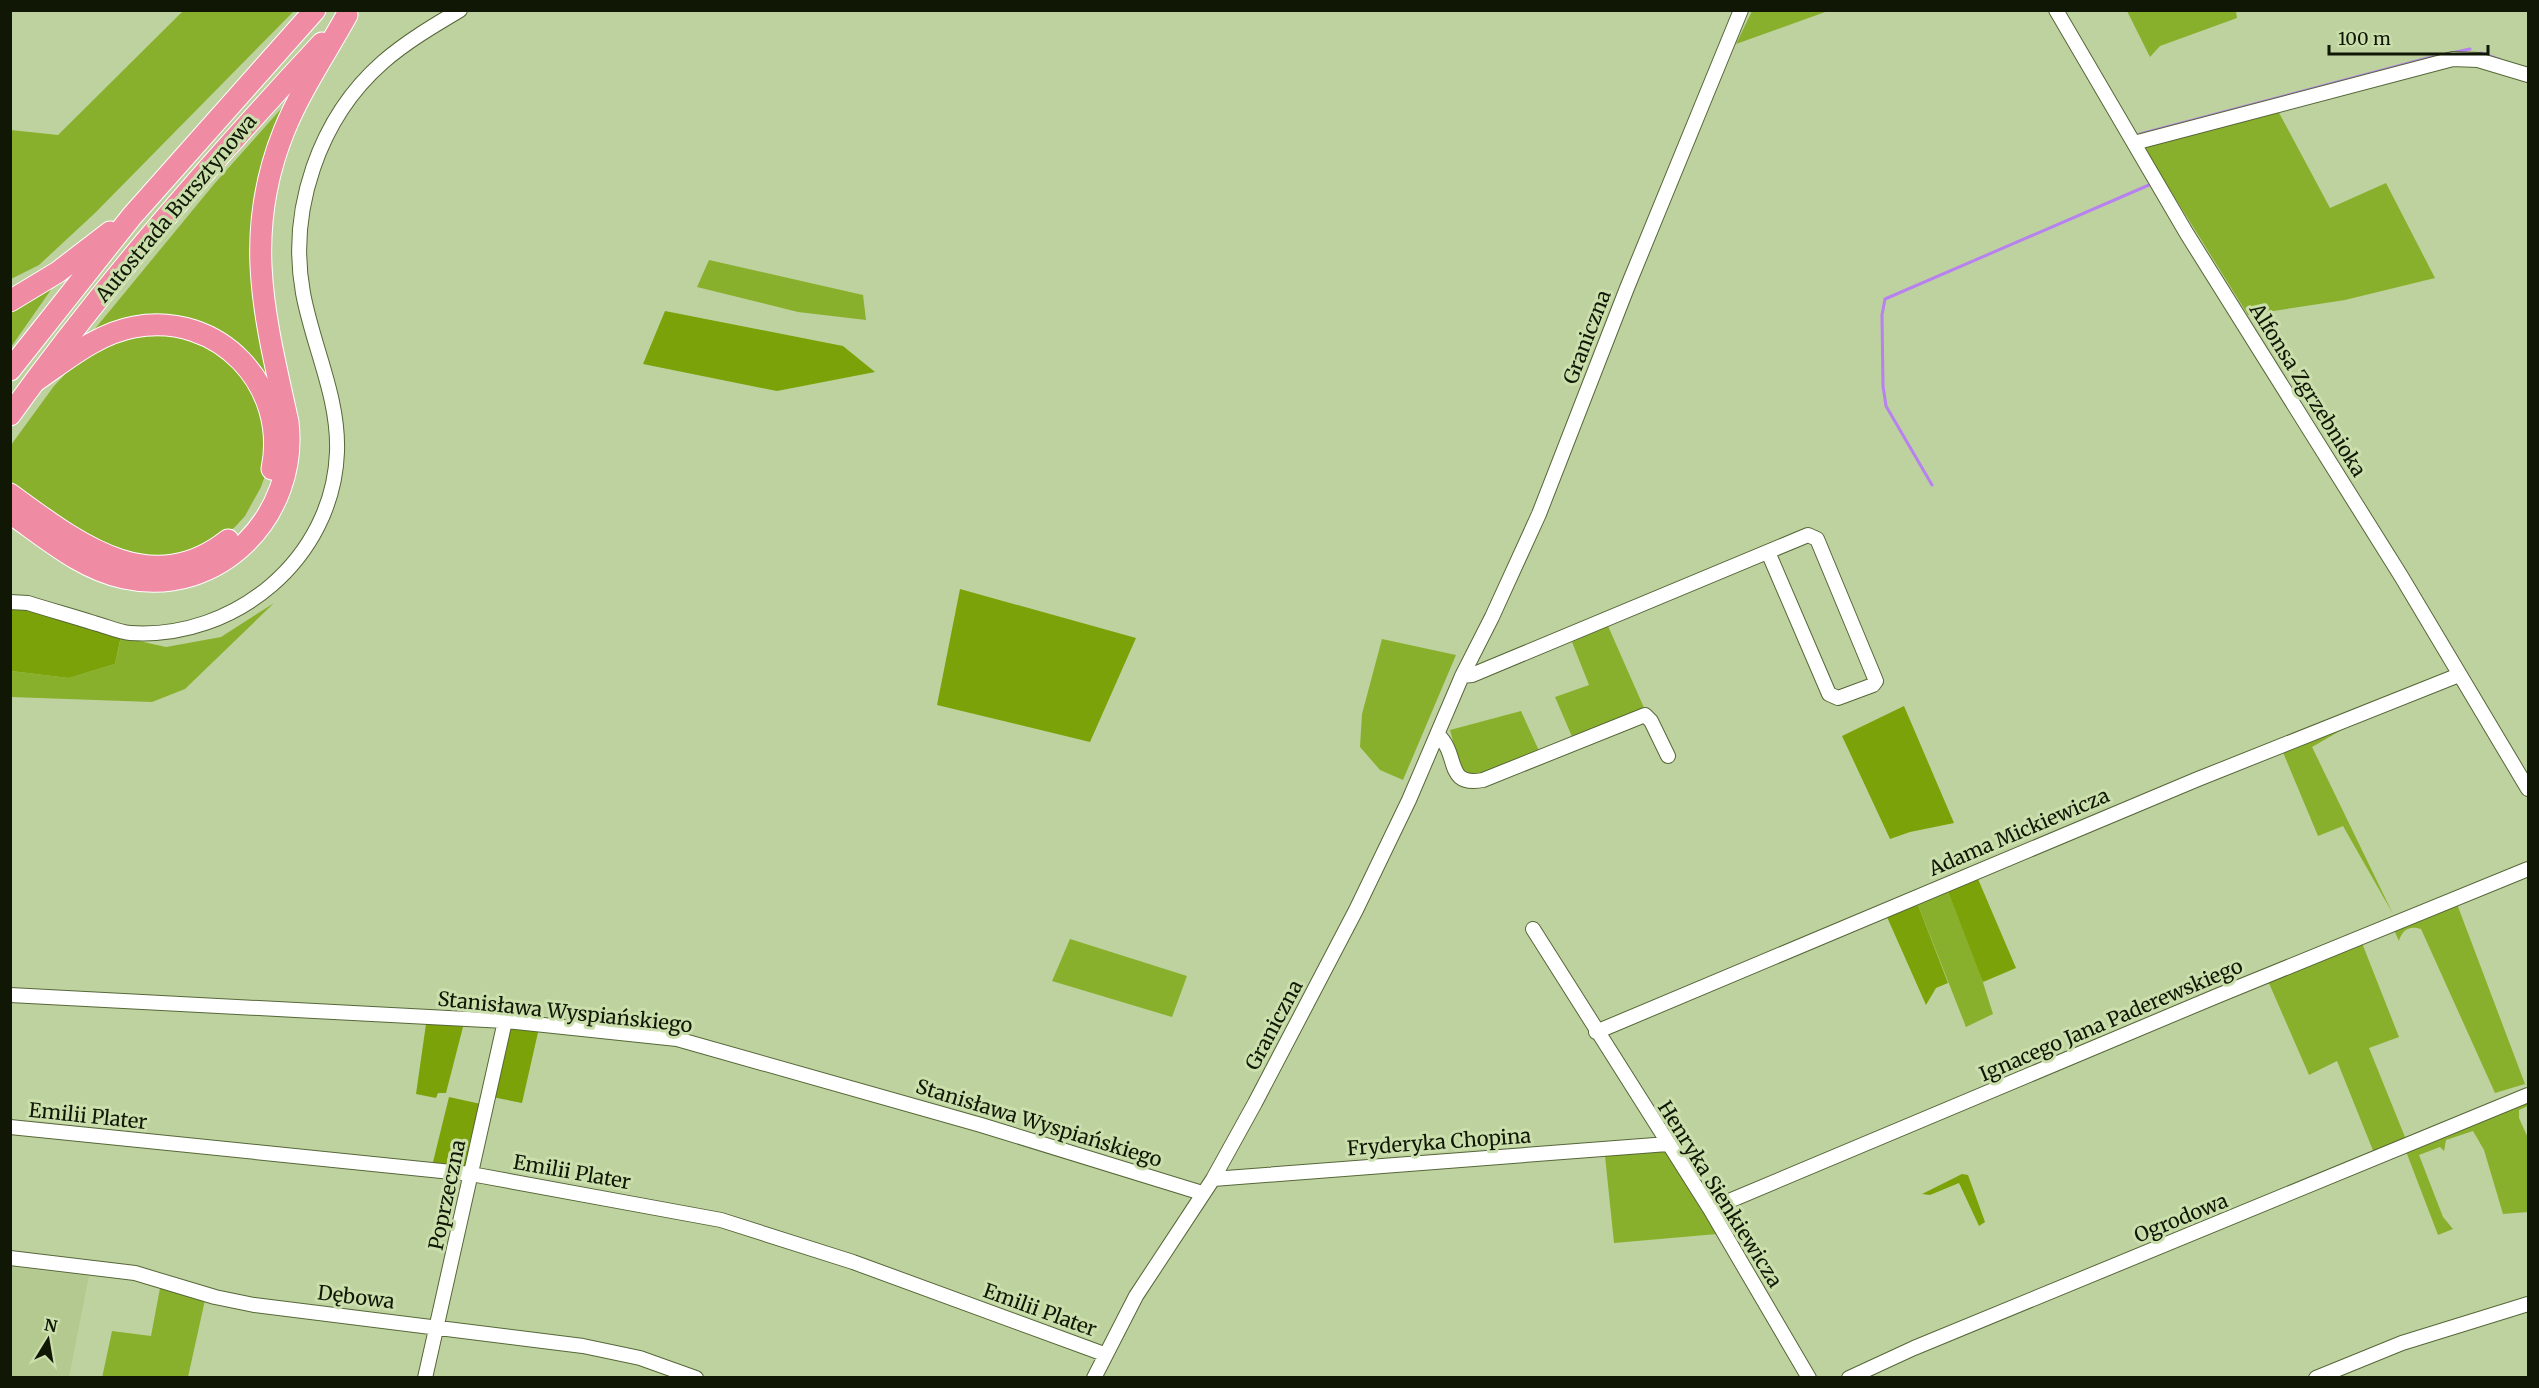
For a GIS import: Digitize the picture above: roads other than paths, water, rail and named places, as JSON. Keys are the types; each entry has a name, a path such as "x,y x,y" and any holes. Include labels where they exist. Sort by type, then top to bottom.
{"highway":[{"name":"Autostrada Bursztynowa","path":"10,370 132,216 315,10"},
{"name":"Autostrada Bursztynowa","path":"10,415 119,274 229,143 350,13"},
{"path":"10,513 95,569 145,581 171,579 214,566 246,543 269,515 286,476 290,443 288,422 260,282 261,219 273,160 285,129 350,13"},
{"path":"10,301 58,272 132,216"},
{"path":"10,494 60,531 100,554 128,563 158,566 189,560 207,553 236,533 256,508 271,474 275,444 274,424 263,391 240,359 221,344 199,333 162,325 121,330 92,342 34,382"}],"street":[{"path":"10,602 28,603 126,632 179,630 210,622 242,608 272,587 297,559 314,535 326,507 334,482 337,451 335,418 329,385 303,291 299,233 307,187 330,127 347,101 382,62 427,29 460,10"},
{"name":"Graniczna","path":"1094,1377 1136,1296 1202,1192 1213,1179 1356,910 1539,513 1627,288 1741,10"},
{"name":"Alfonsa Zgrzebnioka","path":"2056,10 2187,234 2401,576 2529,789"},
{"path":"2134,143 2453,59 2487,62 2529,75"},
{"path":"1462,676 1472,675 1808,535 1817,539 1876,681 1873,685 1838,698 1829,694 1768,552"},
{"name":"Adama Mickiewicza","path":"1596,1032 2198,779 2459,675"},
{"path":"1438,735 1447,744 1458,776 1473,782 1645,715 1651,720 1668,756"},
{"name":"Ignacego Jana Paderewskiego","path":"1710,1209 2217,996 2529,869"},
{"name":"Henryka Sienkiewicza","path":"1533,929 1710,1209 1809,1377"},
{"name":"Stanisława Wyspiańskiego","path":"10,995 505,1021 677,1039 981,1125 1202,1192"},
{"name":"Poprzeczna","path":"426,1377 505,1021"},
{"name":"Ogrodowa","path":"1849,1377 1914,1348 2529,1095"},
{"name":"Emilii Plater","path":"10,1127 471,1174 682,1212 741,1225 853,1262 1104,1354"},
{"name":"Fryderyka Chopina","path":"1213,1179 1668,1144"},
{"name":"Dębowa","path":"10,1258 135,1273 215,1297 254,1305 583,1346 640,1358 696,1377"},
{"path":"2316,1377 2402,1343 2529,1304"}],"waterway":[{"path":"2140,134 2470,49"},
{"path":"2481,53 2501,60"},
{"path":"1932,485 1886,406 1883,386 1882,315 1885,299 2149,185"}]}
